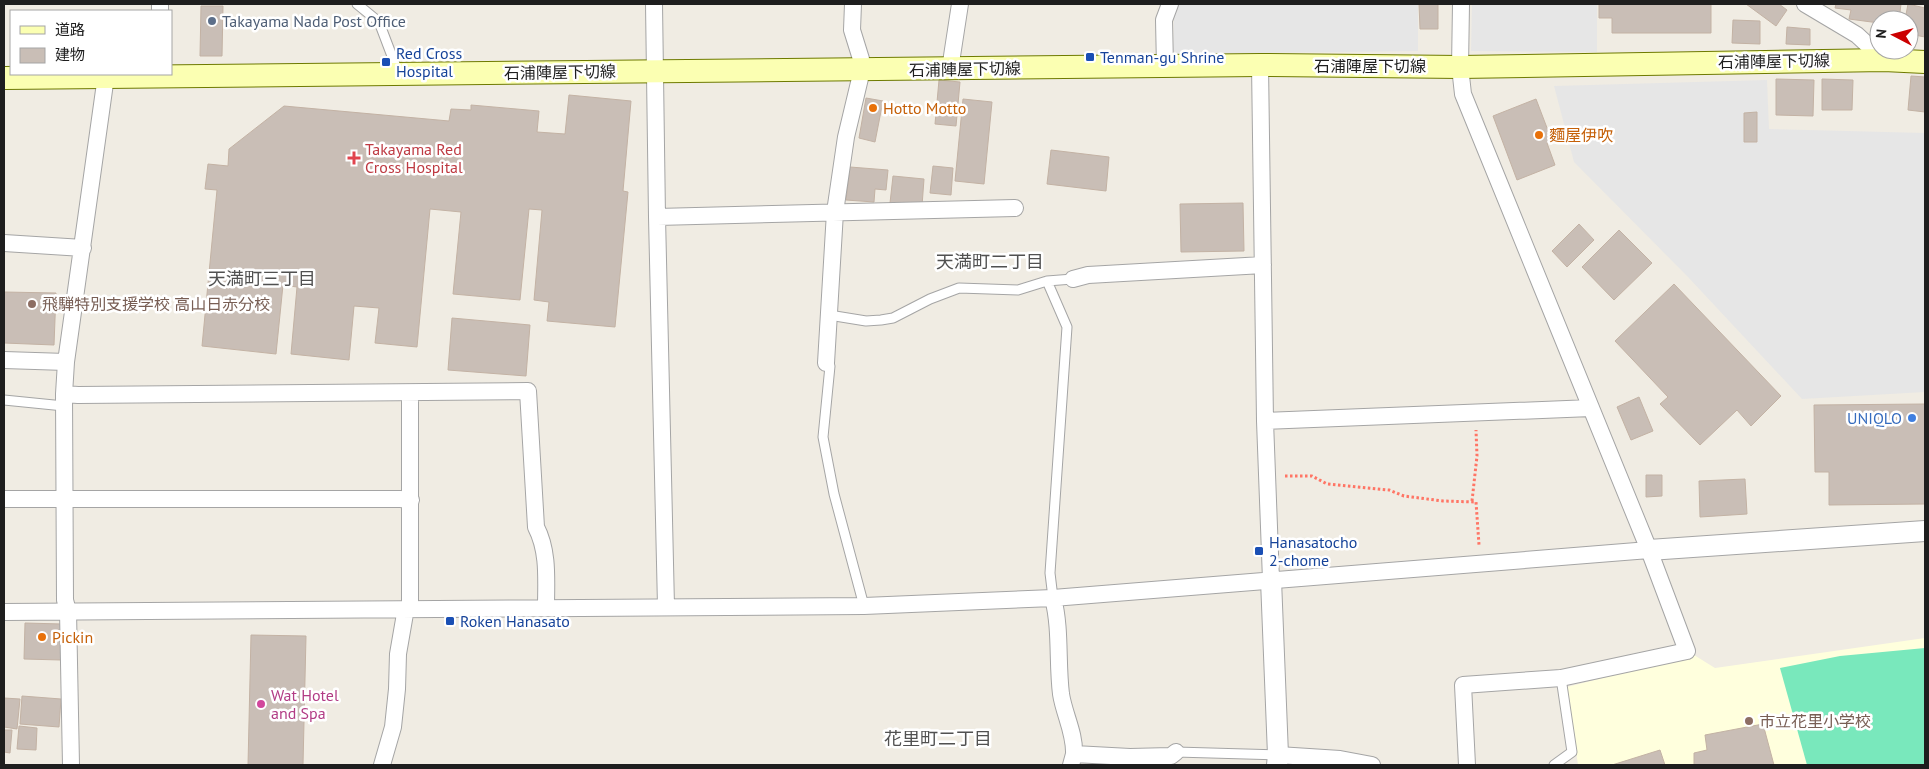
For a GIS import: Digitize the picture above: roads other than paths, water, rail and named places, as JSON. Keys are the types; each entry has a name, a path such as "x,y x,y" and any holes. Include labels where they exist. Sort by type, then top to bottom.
{"main road":[{"name":"石浦陣屋下切線","path":"172,75 1260,65 1460,67 1884,60 1925,62"},
{"name":"石浦陣屋下切線","path":"4,78 160,75"}],"street":[{"path":"654,4 666,606"},
{"path":"826,363 835,212 846,137 862,70 861,59 852,30 853,4"},
{"path":"950,69 960,4"},
{"path":"1165,67 1164,20 1170,4"},
{"path":"1461,4 1460,67 1463,94 1569,351 1590,408 1649,550 1687,651 1561,678 1463,685 1467,765"},
{"path":"1805,4 1857,35 1869,46"},
{"path":"1260,65 1265,422 1277,760 1340,759 1372,765"},
{"path":"71,765 68,612 65,600 64,400 66,362 106,76"},
{"path":"657,216 1015,208"},
{"path":"4,243 83,248"},
{"path":"1073,279 1088,275 1263,265"},
{"path":"4,360 66,362"},
{"path":"382,765 393,727 398,662 408,608 411,500 410,392"},
{"path":"64,400 78,395 528,392 536,527 541,537 546,563 546,608"},
{"path":"1265,422 1590,408"},
{"path":"4,499 411,500"},
{"path":"4,612 864,606 1053,598 1649,550 1925,531"},
{"path":"1053,598 1057,613 1061,695 1074,745 1072,760 1171,756 1176,752"}],"lane":[{"path":"357,4 379,22 399,73"},
{"path":"829,315 866,321 887,319 893,318 943,293 959,288 1018,290 1047,281 1073,279"},
{"path":"1047,281 1067,327 1050,573 1053,598"},
{"path":"826,363 830,366 823,437 834,494 864,606"},
{"path":"4,400 64,400"},
{"path":"1554,765 1572,752 1561,678"},
{"path":"1176,752 1277,760"}],"place":[{"name":"Takayama Nada Post Office","path":"212,21"},
{"name":"Tenman-gu Shrine","path":"1090,57"},
{"name":"Red Cross Hospital","path":"386,62"},
{"name":"Hotto Motto","path":"873,108"},
{"name":"麵屋伊吹","path":"1539,135"},
{"name":"Takayama Red Cross Hospital","path":"354,158"},
{"name":"飛騨特別支援学校 高山日赤分校","path":"32,304"},
{"name":"UNIQLO","path":"1912,418"},
{"name":"Hanasatocho 2-chome","path":"1259,551"},
{"name":"Roken Hanasato","path":"450,621"},
{"name":"Pickin","path":"42,637"},
{"name":"Wat Hotel and Spa","path":"261,704"},
{"name":"市立花里小学校","path":"1749,721"}],"district":[{"name":"天満町二丁目","path":"990,261"},
{"name":"天満町三丁目","path":"262,278"},
{"name":"花里町二丁目","path":"938,738"}]}
